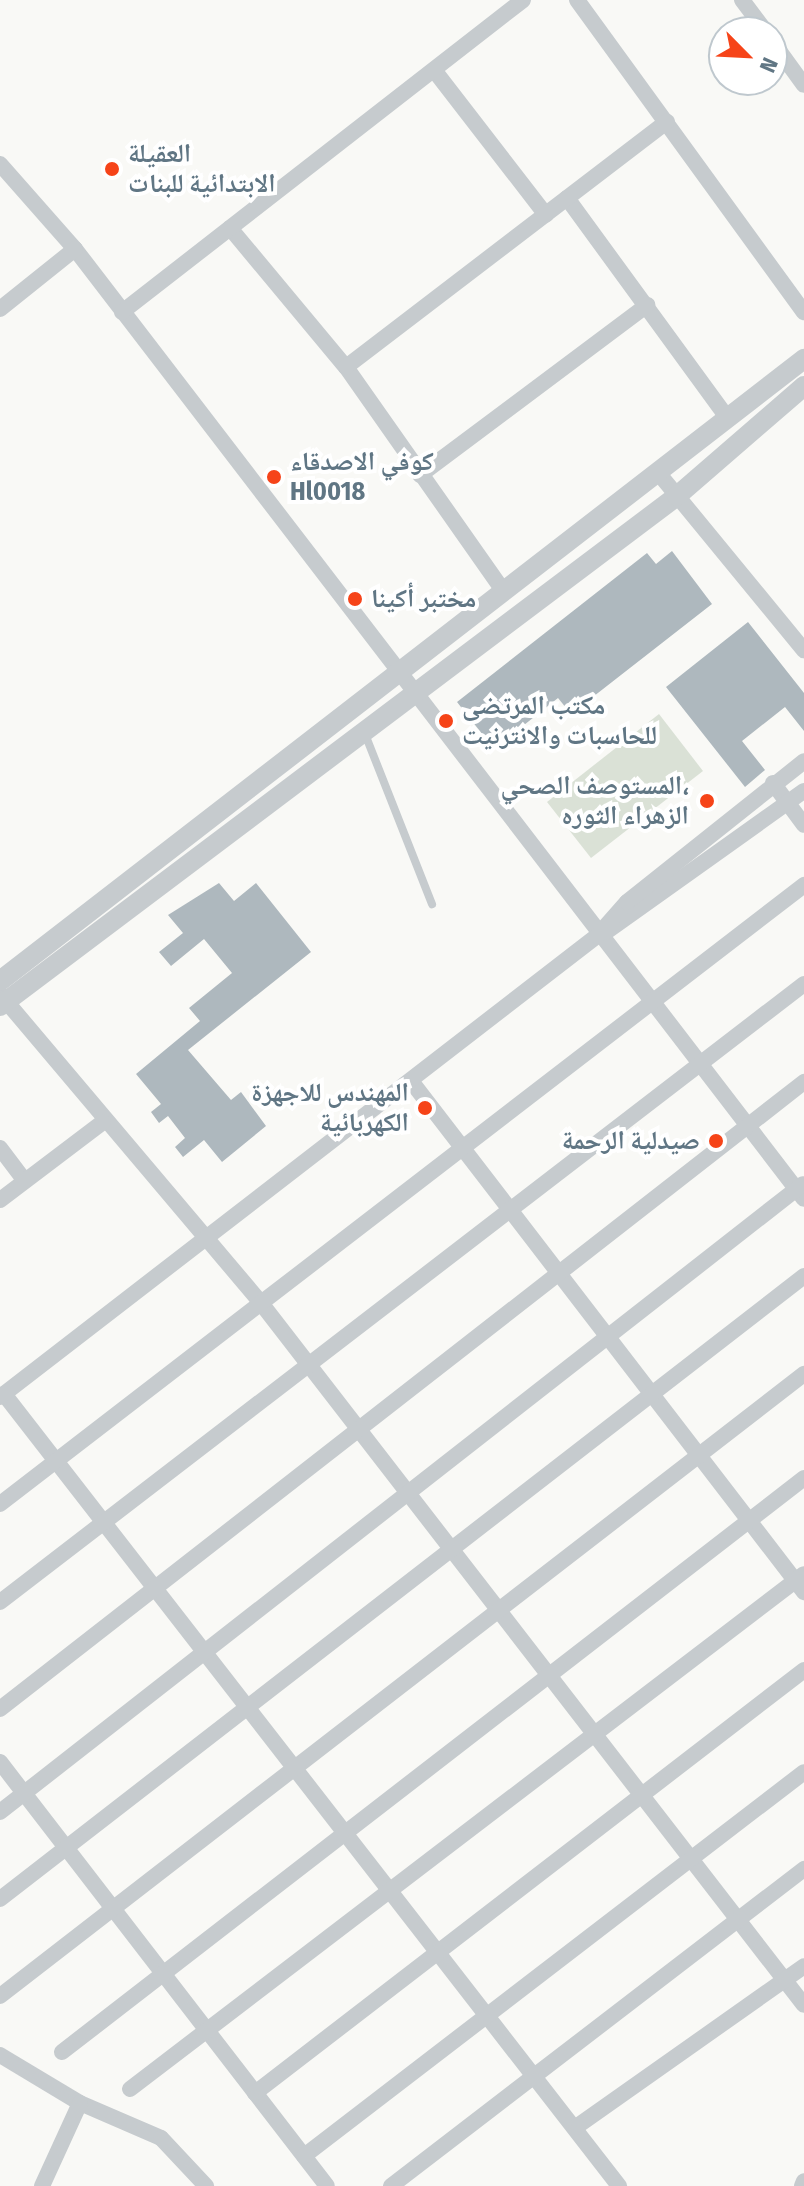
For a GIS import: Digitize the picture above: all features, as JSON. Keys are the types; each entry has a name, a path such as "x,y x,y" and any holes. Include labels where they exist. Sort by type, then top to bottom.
{"street":[{"path":"122,312 523,0"},
{"path":"577,0 804,312"},
{"path":"788,63 804,85"},
{"path":"434,70 546,215"},
{"path":"346,367 667,122"},
{"path":"0,1812 607,1337 801,1190 747,1126 409,694 75,249 2,170"},
{"path":"567,198 728,419"},
{"path":"230,228 346,367 503,590"},
{"path":"0,309 75,249"},
{"path":"420,475 647,305"},
{"path":"0,981 503,590 660,475 804,359"},
{"path":"784,373 801,393 677,496 2,1001 261,1303 804,2005"},
{"path":"660,475 804,650"},
{"path":"619,2186 489,2014 2,1396 597,936 627,902 773,783 801,770"},
{"path":"773,783 804,825"},
{"path":"597,936 638,915 804,791"},
{"path":"0,1504 804,885"},
{"path":"0,1602 804,984"},
{"path":"130,2089 801,1583 748,1521 650,1395 411,1081"},
{"path":"0,1709 804,1082"},
{"path":"0,1200 103,1122"},
{"path":"0,1148 25,1181"},
{"path":"0,1899 64,1845 804,1276"},
{"path":"0,1996 111,1907 804,1374"},
{"path":"62,2052 804,1478"},
{"path":"255,2093 804,1670"},
{"path":"0,1762 327,2186"},
{"path":"304,2156 804,1772"},
{"path":"391,2186 804,1869"},
{"path":"576,2127 804,1966"},
{"path":"0,2055 80,2103 161,2138 206,2186"},
{"path":"42,2186 80,2103"}],"lane":[{"path":"364,730 432,904"}],"shaded area":[{"path":"659,714 703,771 591,858 547,802"}],"building":[{"path":"672,551 712,604 571,714 558,698 494,749 457,702 647,553 656,564"},
{"path":"748,622 804,693 804,731 785,707 742,741 765,770 745,787 666,687"},
{"path":"219,883 234,901 256,883 311,952 188,1050 231,1100 241,1092 266,1126 222,1162 204,1140 183,1157 175,1147 185,1138 168,1116 159,1123 151,1112 161,1104 136,1074 200,1021 189,1008 232,973 204,939 171,966 159,952 183,933 168,915"}],"place":[{"name":"العقيلة الابتدائية للبنات","path":"112,169"},
{"name":"كوفي الاصدقاء Hl0018","path":"274,477"},
{"name":"مختبر أكينا","path":"355,599"},
{"name":"مكتب المرتضى للحاسبات والانترنيت","path":"446,721"},
{"name":"المستوصف الصحي، الزهراء الثوره","path":"707,801"},
{"name":"المهندس للاجهزة الكهربائية","path":"425,1108"},
{"name":"صيدلية الرحمة","path":"716,1141"}]}
